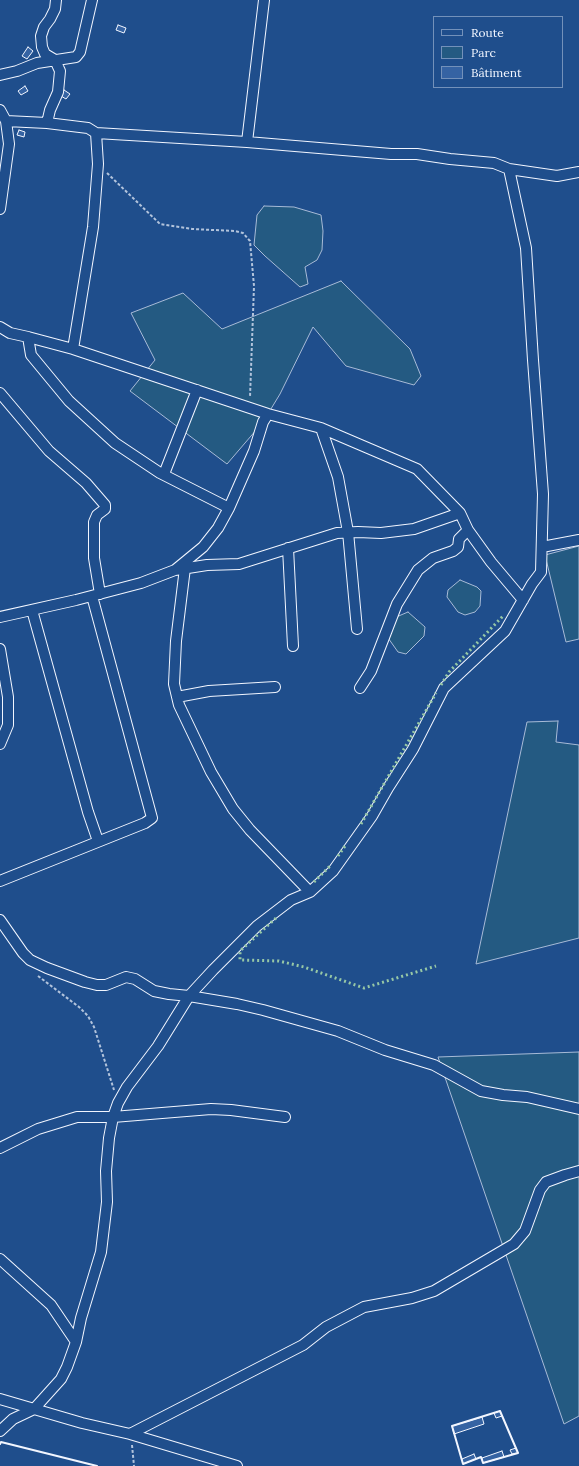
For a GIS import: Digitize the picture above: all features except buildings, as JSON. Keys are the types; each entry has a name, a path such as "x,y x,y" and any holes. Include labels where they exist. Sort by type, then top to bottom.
{"street":[{"path":"47,123 50,110 58,92 61,78 60,71 55,60 45,54 42,47 41,36 44,27 55,9 56,0"},
{"path":"0,75 17,71 37,63 76,57 78,55 92,0"},
{"path":"247,142 264,0"},
{"path":"0,110 6,121 9,144 3,174 0,209"},
{"path":"6,121 47,123 88,128 96,133 247,142 391,154 417,154 494,163 509,169 557,176 579,172"},
{"path":"74,349 92,227 98,164 96,133"},
{"path":"0,1432 13,1420 34,1409 61,1379 76,1342 81,1318 101,1252 107,1202 106,1171 112,1117 127,1086 158,1046 189,996 257,926 291,900 310,892 333,871 372,816 388,788 414,749 444,688 505,631 532,584 542,572 543,494 539,458 526,248 509,169"},
{"path":"0,327 10,332 74,349 268,414 321,428 417,469 460,513 468,530 491,562 523,600"},
{"path":"28,337 31,355 69,401 115,443 137,459 229,508"},
{"path":"164,474 197,390"},
{"path":"0,393 49,451 86,483 105,505 104,509 97,515 94,522 96,595 152,818 145,823 0,880"},
{"path":"175,570 203,547 218,528 229,508 254,451 263,422 268,414"},
{"path":"321,428 338,477 348,532 356,629"},
{"path":"0,616 32,610 142,583 175,570 207,565 239,564 337,533 381,533 414,529 460,513"},
{"path":"360,688 371,671 397,604 418,570 433,558 453,551 458,547 459,539 468,530"},
{"path":"542,547 579,540"},
{"path":"288,548 293,646"},
{"path":"185,568 176,642 174,684 179,705 211,772 233,809 250,830 310,892"},
{"path":"32,610 88,812 98,841"},
{"path":"0,649 8,697 8,725 0,744"},
{"path":"177,697 209,691 275,687"},
{"path":"0,920 23,953 30,960 47,968 97,985 106,984 126,977 135,979 154,991 250,1007 338,1031 385,1050 434,1065 481,1091 528,1097 579,1109"},
{"path":"0,1148 52,1123 77,1117 112,1117 211,1109 285,1117"},
{"path":"130,1434 303,1345 326,1327 364,1307 412,1298 434,1291 514,1244 525,1231 540,1190 546,1182 565,1174 579,1171"},
{"path":"0,1259 51,1305 76,1342"},
{"path":"0,1399 82,1424 130,1434 237,1466"}],"path":[{"path":"98,164 160,224 192,229 235,231 244,234 250,241 254,286 250,408"},
{"path":"30,960 39,978 79,1007 88,1016 94,1027 118,1102"},
{"path":"130,1434 134,1466"}],"green space":[{"path":"264,206 294,207 321,215 323,231 322,250 317,260 305,267 308,284 300,287 254,245 257,215"},
{"path":"341,281 410,349 421,376 414,385 346,366 313,327 280,394 263,422 227,464 130,391 155,360 131,313 183,293 222,329"},
{"path":"579,546 579,639 566,642 545,555"},
{"path":"460,580 477,587 481,591 480,606 475,612 465,615 458,612 447,597 448,590"},
{"path":"408,612 425,627 424,636 406,654 398,652 386,635 394,618"},
{"path":"558,721 556,742 579,745 579,938 476,964 527,722"},
{"path":"579,1052 579,1416 564,1424 438,1057"}],"hedge":[{"path":"441,685 449,672 504,615"},
{"path":"361,824 436,693"},
{"path":"338,856 345,846"},
{"path":"314,882 331,865"},
{"path":"276,918 240,951 240,960 279,961 304,967 364,988 436,966"}],"wall":[{"path":"500,1411 518,1453 483,1463 481,1457 463,1464 452,1426 500,1411"},
{"path":"0,1444 1,1442 97,1466"}]}
